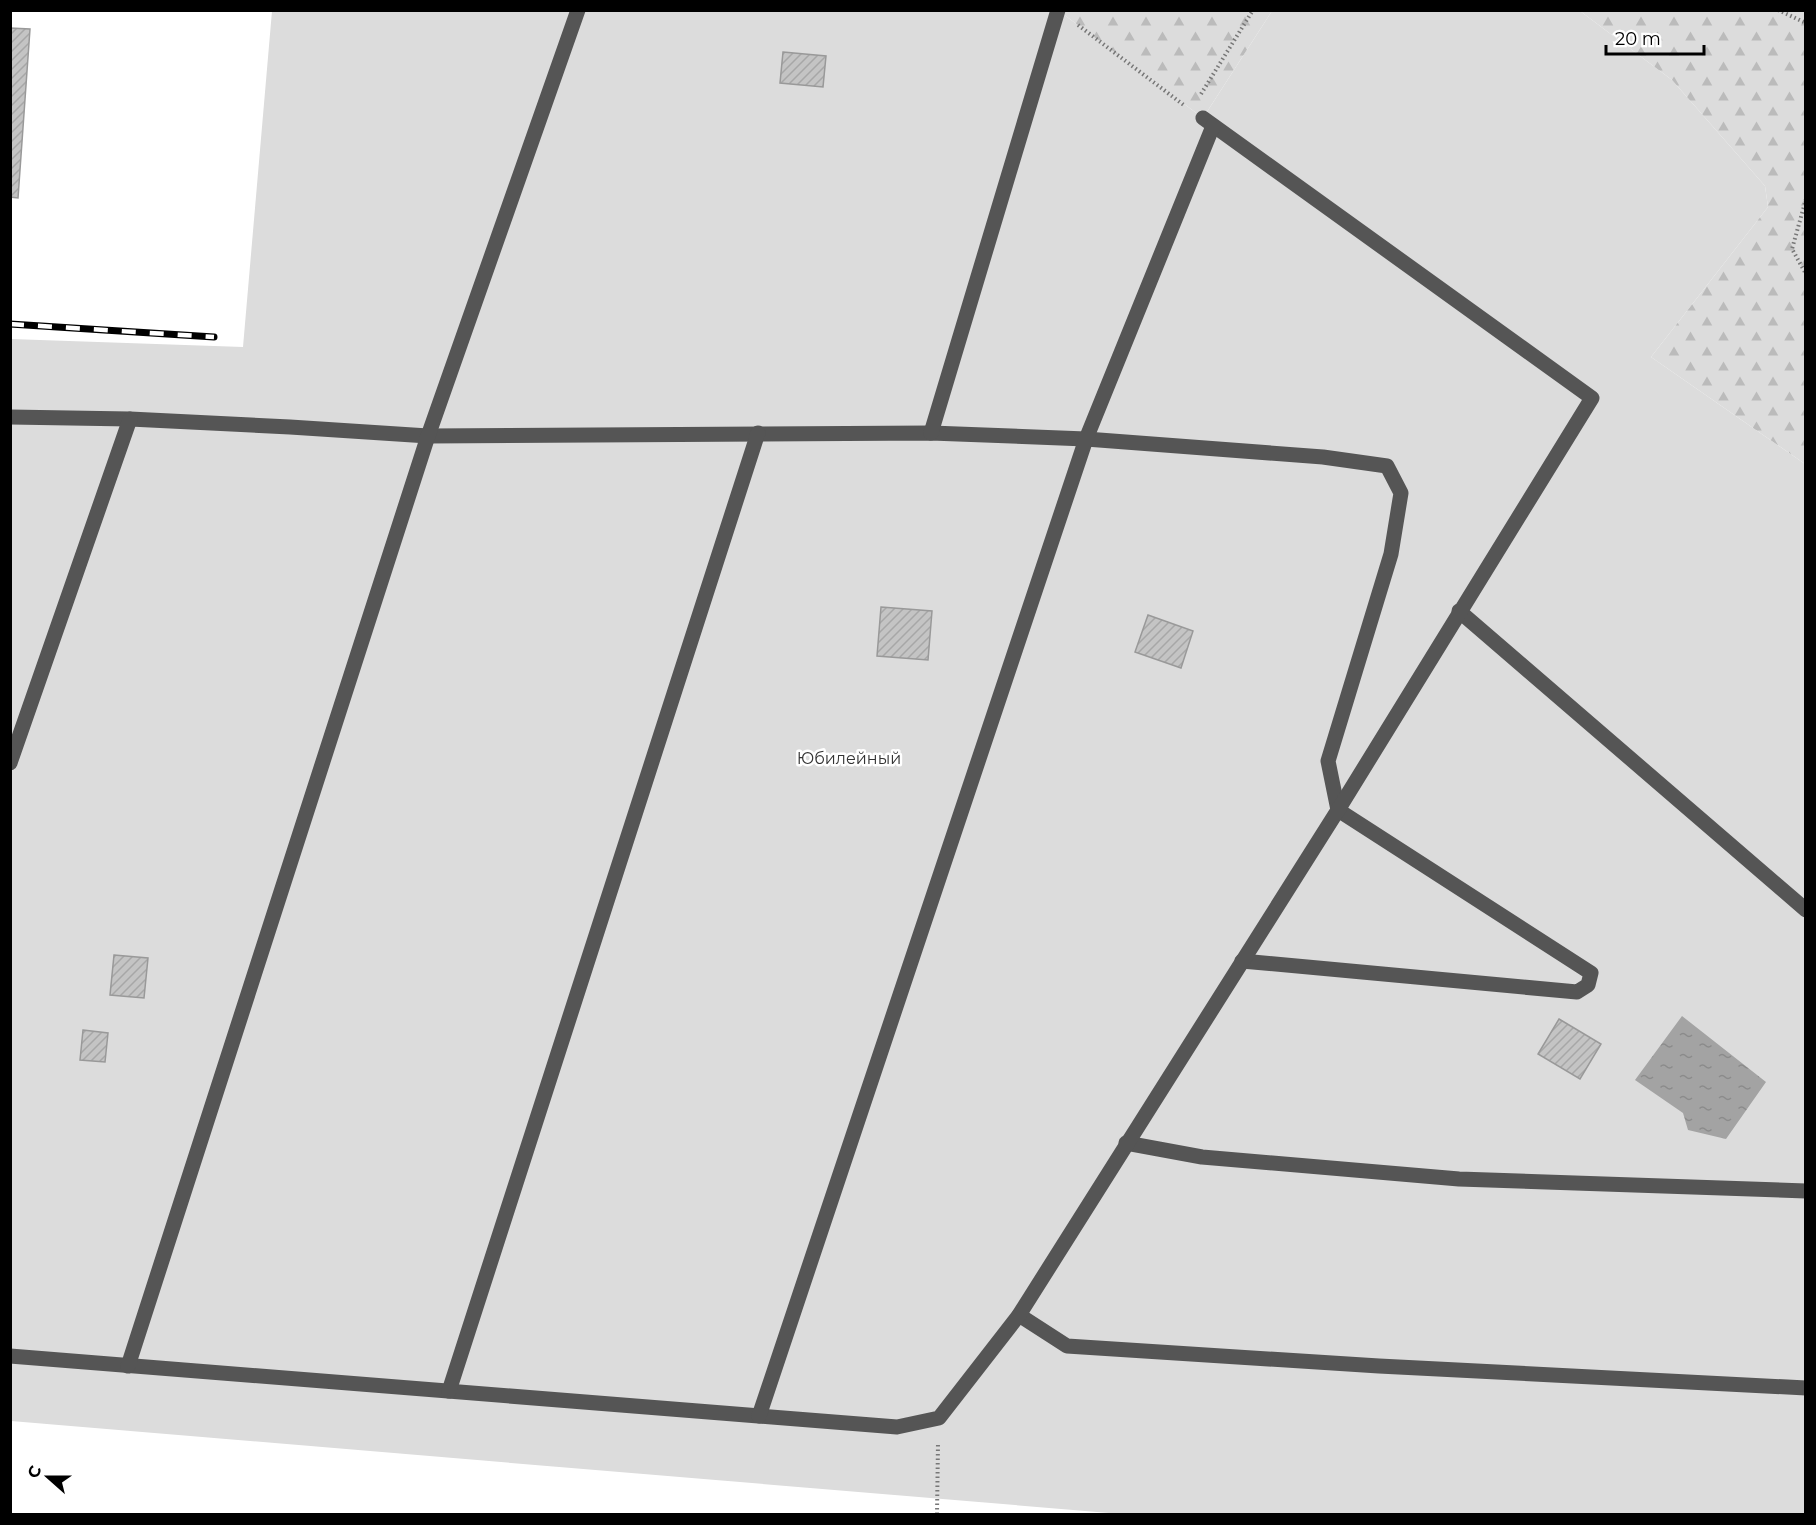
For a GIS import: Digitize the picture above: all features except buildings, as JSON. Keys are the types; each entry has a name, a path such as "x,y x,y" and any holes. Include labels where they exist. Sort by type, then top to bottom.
{"street":[{"path":"128,1366 428,436 578,10"},
{"path":"931,433 1058,10"},
{"path":"10,1356 128,1366 897,1427 939,1418 1019,1315 1338,810 1592,398 1202,118 1086,439 759,1416"},
{"path":"10,417 130,419 428,436 931,433 1086,439 1323,457 1387,466 1401,494 1392,554 1328,761 1338,810 1591,973 1588,985 1577,992 1242,961"},
{"path":"10,764 130,419"},
{"path":"449,1391 758,433"},
{"path":"1459,611 1806,910"},
{"path":"1126,1143 1202,1158 1459,1179 1806,1191"},
{"path":"1019,1315 1067,1346 1379,1366 1806,1388"}],"path":[{"path":"1078,25 1202,118 1253,10"},
{"path":"1778,10 1806,23"},
{"path":"1806,199 1792,249 1806,273"},
{"path":"937,1515 939,1418"}],"green space":[{"name":"Юбилейный","path":"272,11 1059,11 1203,118 1272,11 1580,11 1672,80 1765,186 1768,207 1651,357 1805,464 1805,1514 1121,1514 11,1421 11,339 243,347"},
{"path":"1059,11 1272,11 1203,118"},
{"path":"1580,11 1805,11 1805,464 1651,357 1768,207 1765,186 1672,80"}],"water":[{"path":"1682,1016 1766,1082 1726,1139 1688,1130 1683,1113 1635,1080"}],"railway":[{"path":"10,324 214,337"}]}
